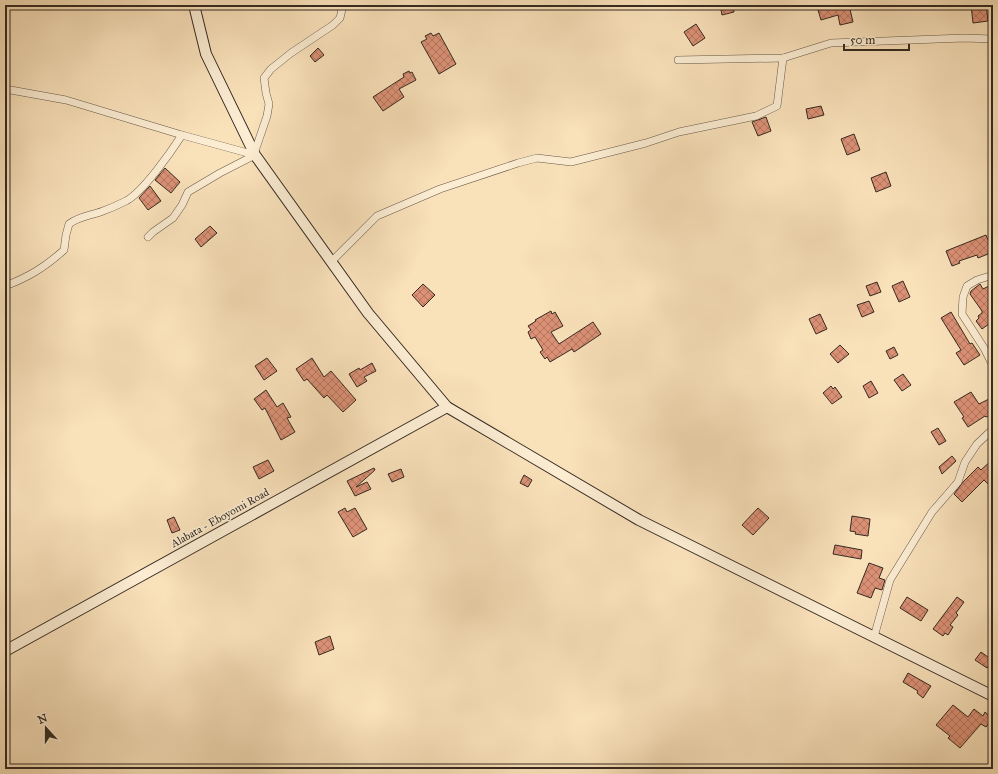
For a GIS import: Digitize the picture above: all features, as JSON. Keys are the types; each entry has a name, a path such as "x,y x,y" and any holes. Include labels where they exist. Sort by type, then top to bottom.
{"main road":[{"path":"194,5 206,54 254,155 368,313 447,407 639,520 993,696"},
{"name":"Alabata - Eboyomi Road","path":"5,651 447,407"}],"street":[{"path":"148,237 173,218 188,192 254,155 267,116 269,104 264,78 271,69 291,53 333,25 340,18 343,5"},
{"path":"678,60 783,58 831,43 964,38 993,39"},
{"path":"331,262 377,216 440,189 536,158 571,162 646,143 679,132 756,116 777,106 783,58"},
{"path":"5,89 66,100 254,155"},
{"path":"5,286 31,276 50,264 64,250 68,224 78,218 102,211 128,200 166,159 182,135"},
{"path":"993,275 977,280 966,286 962,297 962,314 984,348 993,366"},
{"path":"874,637 890,580 932,512 958,482 965,462 977,444 993,429"}],"building":[{"path":"720,5 733,5 734,12 722,15"},
{"path":"849,5 853,22 840,25 838,15 821,20 818,10 828,7 829,9"},
{"path":"971,5 986,5 988,21 973,23"},
{"path":"696,24 705,38 693,46 684,32"},
{"path":"431,33 433,36 439,33 456,64 439,74 421,42 427,39 425,36"},
{"path":"318,48 324,55 315,62 310,56"},
{"path":"409,71 410,73 412,72 416,80 399,89 404,97 383,111 373,97 404,77 403,74"},
{"path":"821,106 824,115 808,119 806,109"},
{"path":"766,117 771,131 758,136 752,122"},
{"path":"854,134 860,150 847,155 841,139"},
{"path":"165,168 180,182 171,193 155,180"},
{"path":"886,172 891,186 876,192 871,178"},
{"path":"150,186 161,201 148,210 139,198"},
{"path":"210,226 217,233 201,247 195,239"},
{"path":"986,235 993,252 978,258 977,255 959,261 960,263 952,266 946,251"},
{"path":"903,281 910,297 899,302 892,286"},
{"path":"877,282 881,292 870,296 866,286"},
{"path":"423,284 435,295 423,307 412,295"},
{"path":"980,284 983,289 993,284 993,321 982,329 976,321 982,311 970,294 971,291"},
{"path":"869,301 874,312 862,317 857,305"},
{"path":"551,311 552,314 555,312 563,326 551,332 559,344 593,322 601,334 574,352 572,349 550,362 547,357 545,359 540,352 543,350 535,337 531,339 528,332 531,330 528,326 536,321 535,320"},
{"path":"951,312 970,344 972,343 980,355 964,365 956,353 961,350 941,318"},
{"path":"820,314 827,329 816,334 809,319"},
{"path":"840,345 849,354 838,363 830,354"},
{"path":"894,347 898,355 890,359 886,351"},
{"path":"267,358 277,371 264,380 255,366"},
{"path":"312,358 324,377 331,371 356,400 343,412 327,395 324,398 307,379 304,381 296,369"},
{"path":"372,363 376,371 364,377 367,381 357,387 349,374"},
{"path":"903,374 911,385 902,391 894,380"},
{"path":"871,381 878,393 869,398 863,386"},
{"path":"831,386 833,389 835,387 842,397 832,404 823,393"},
{"path":"266,390 277,407 283,403 291,417 287,418 295,432 281,440 265,408 262,410 254,399"},
{"path":"971,392 979,404 993,397 993,414 986,417 985,416 968,427 962,418 964,417 954,402"},
{"path":"938,428 946,441 939,445 931,432"},
{"path":"952,456 956,461 942,474 939,467"},
{"path":"993,459 993,489 984,480 962,502 954,494 963,482 978,467 981,470"},
{"path":"268,460 274,471 259,479 253,467"},
{"path":"374,468 375,470 356,487 367,482 371,489 355,496 347,481"},
{"path":"401,469 404,477 392,482 388,474"},
{"path":"524,475 532,480 528,487 520,483"},
{"path":"345,508 347,512 355,508 367,529 353,537 338,512"},
{"path":"758,508 769,518 753,535 742,525"},
{"path":"852,516 870,519 868,536 855,534 856,532 850,531"},
{"path":"174,517 180,530 172,533 167,520"},
{"path":"835,545 862,550 861,559 833,554"},
{"path":"869,563 883,568 879,578 885,580 882,590 875,588 871,598 857,593"},
{"path":"907,597 928,610 921,621 900,608"},
{"path":"957,597 964,602 956,613 958,615 950,625 953,627 948,635 945,633 943,636 933,629"},
{"path":"330,636 334,649 319,655 315,642"},
{"path":"981,652 992,660 987,668 975,660"},
{"path":"908,673 931,686 923,698 917,693 918,691 903,682"},
{"path":"953,705 968,717 974,709 983,716 985,712 993,719 986,727 981,724 960,748 948,738 950,736 936,725"}]}
